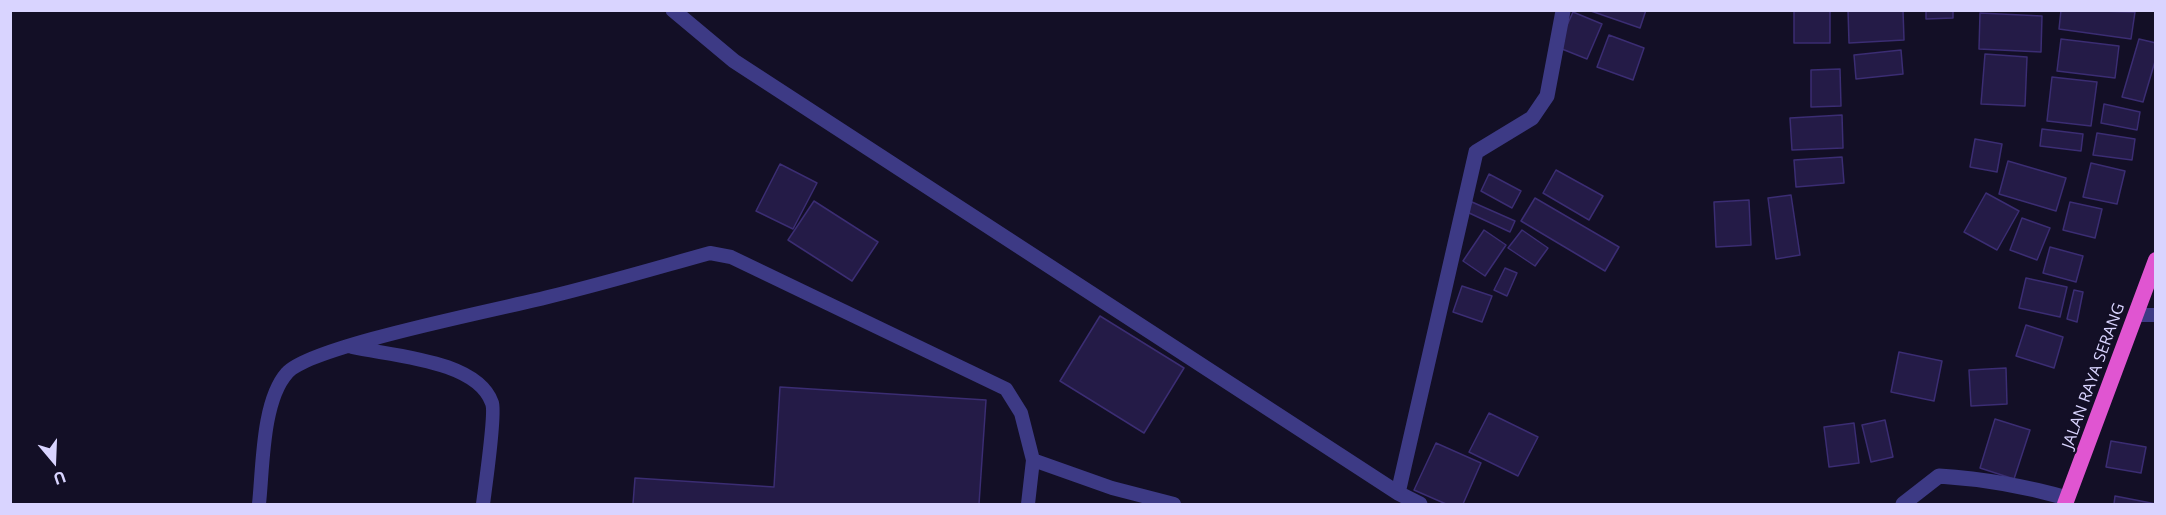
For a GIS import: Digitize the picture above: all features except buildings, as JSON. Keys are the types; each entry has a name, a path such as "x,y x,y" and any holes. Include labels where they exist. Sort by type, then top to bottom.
{"highway":[{"name":"JALAN RAYA SERANG","path":"2066,501 2156,260"}],"street":[{"path":"673,10 734,61 1398,493 1420,504"},
{"path":"1398,493 1476,152 1532,118 1548,96 1563,11"},
{"path":"1903,504 1940,476 2024,485 2066,501"}],"lane":[{"path":"259,504 269,417 276,387 288,371 300,362 348,346 550,297 710,253 731,257 1006,389 1021,413 1033,460 1028,504"},
{"path":"2136,315 2156,315"},
{"path":"348,346 450,366 481,385 493,405 483,504"},
{"path":"1033,460 1112,488 1174,504"}]}
